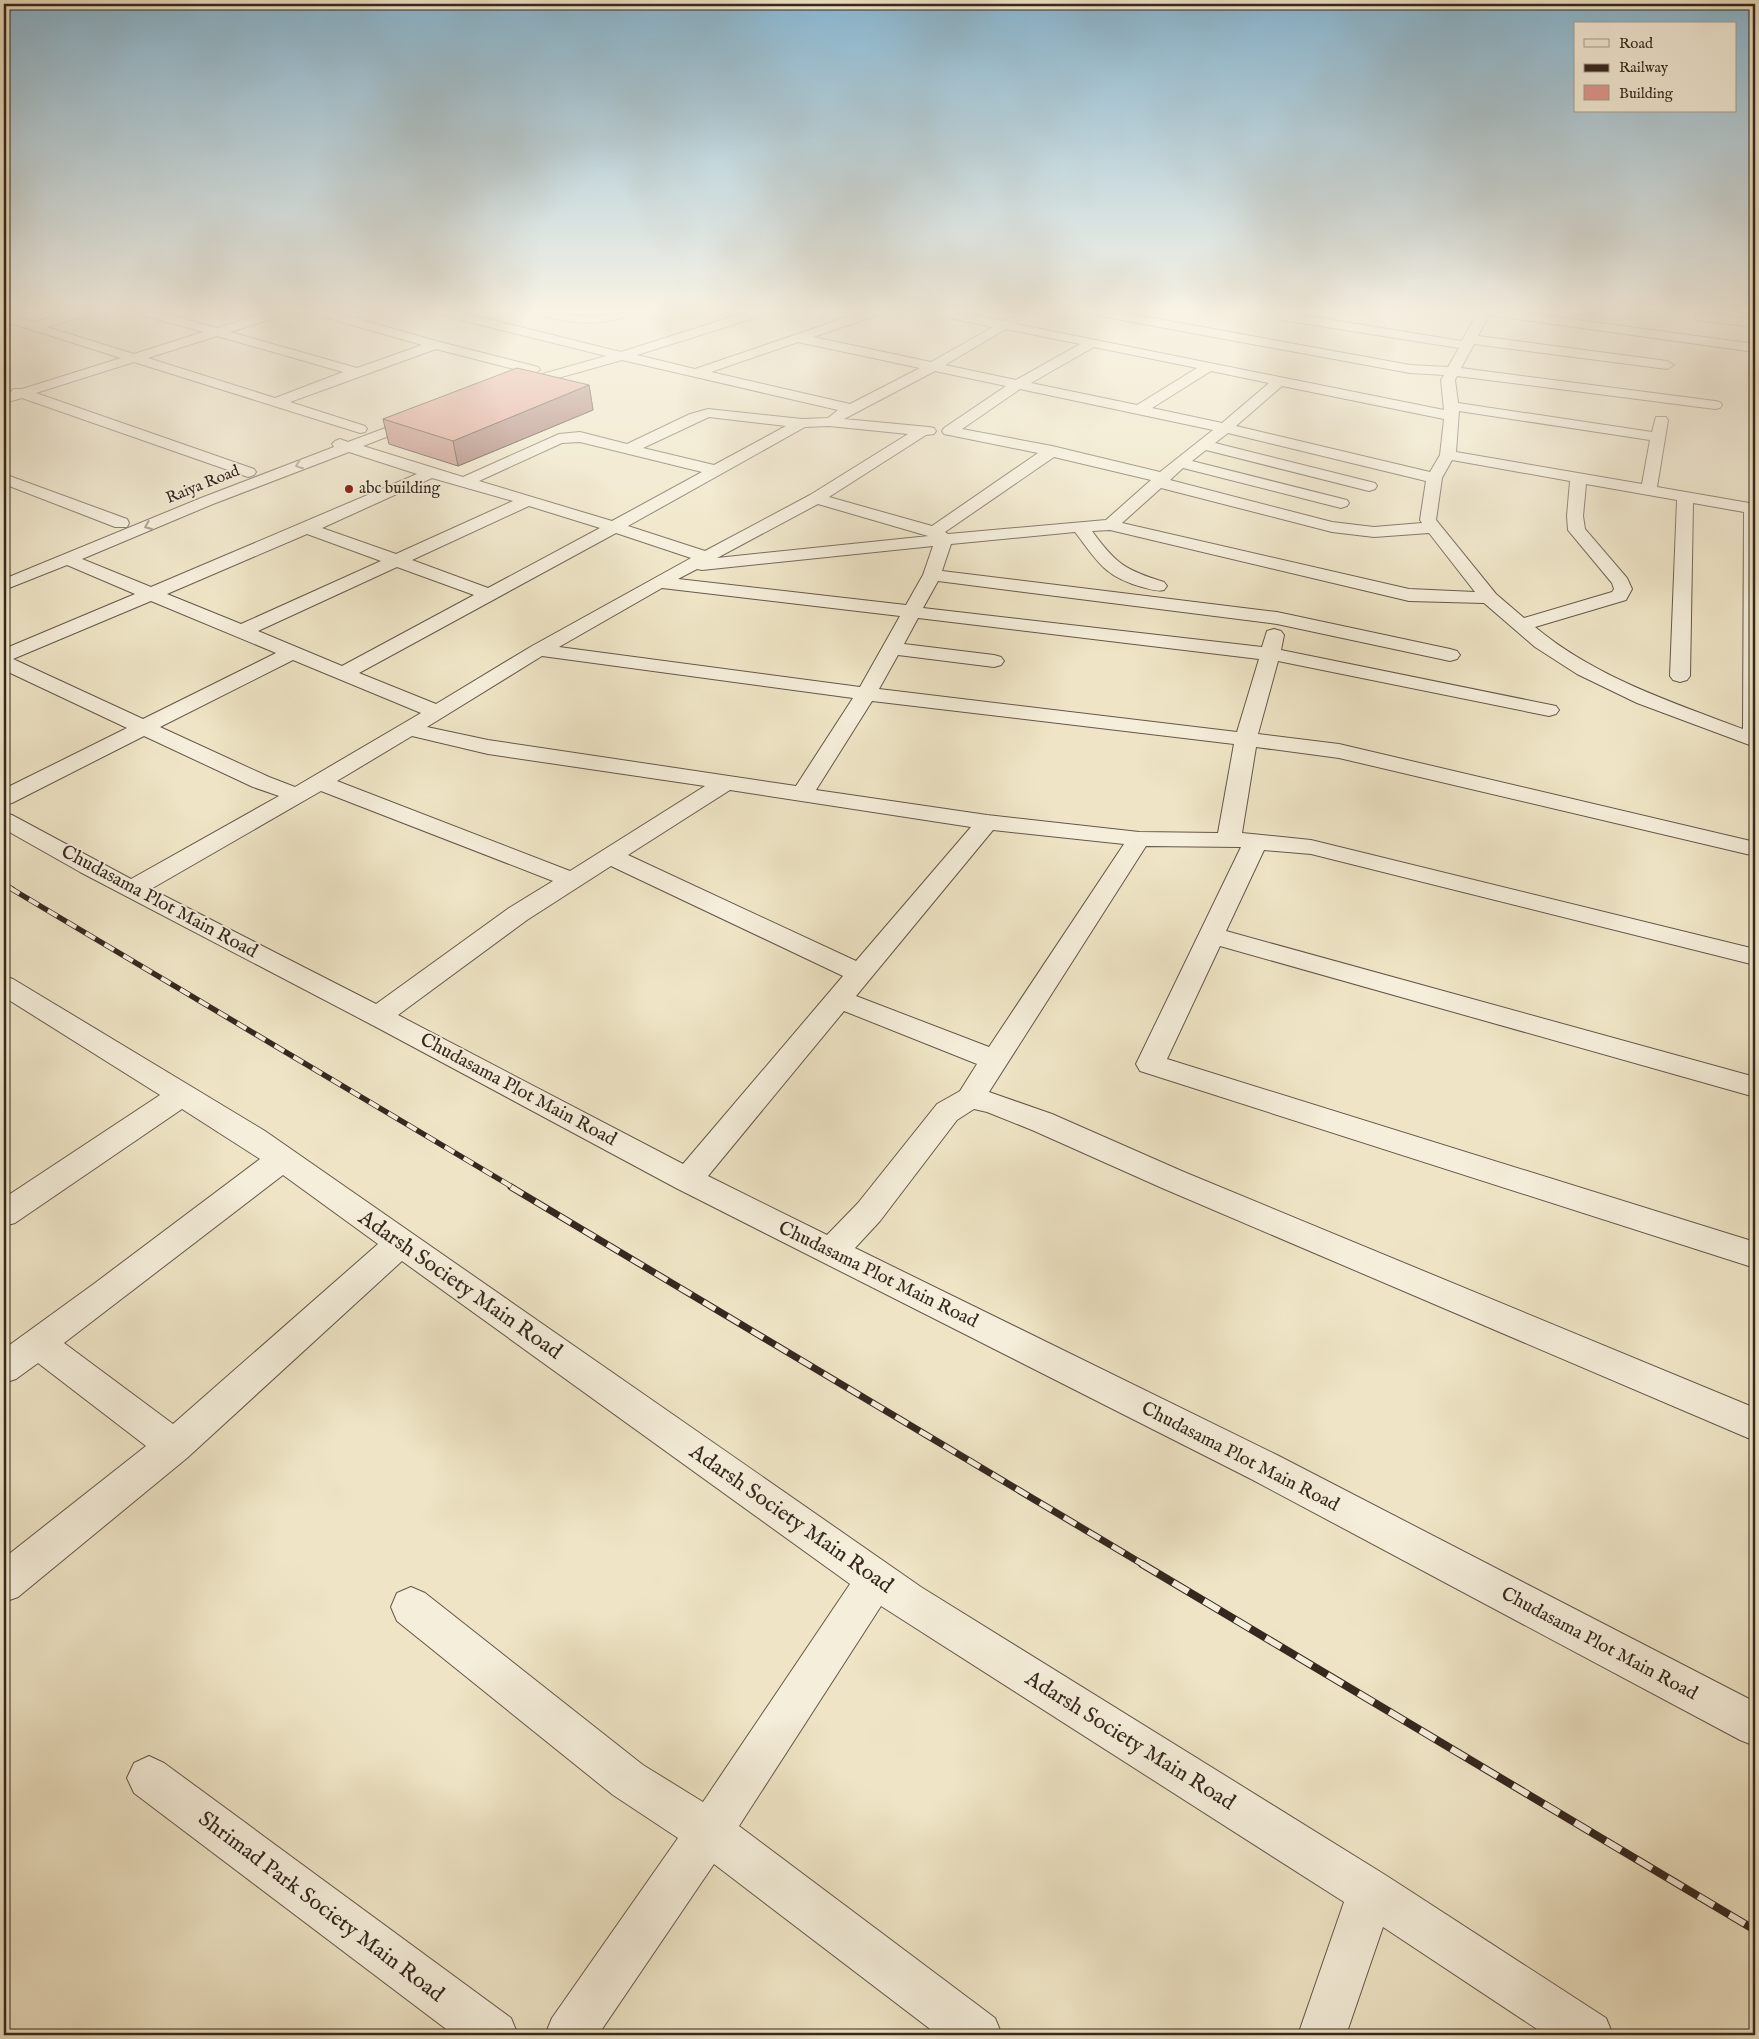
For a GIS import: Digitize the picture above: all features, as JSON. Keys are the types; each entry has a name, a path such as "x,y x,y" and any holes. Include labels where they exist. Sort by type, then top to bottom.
{"street":[{"path":"62,407 248,472"},
{"path":"293,407 360,429"},
{"path":"839,407 851,410"},
{"path":"829,422 856,407"},
{"path":"949,431 984,407"},
{"path":"1125,407 1225,428 1434,478"},
{"path":"1139,410 1144,407"},
{"path":"1110,525 1180,463 1249,407"},
{"path":"1428,407 1658,437"},
{"path":"1448,456 1754,509 1755,741 1644,699 1584,670 1542,643 1489,598 1428,520 1434,478 1448,456 1451,407"},
{"path":"1649,490 1662,407"},
{"name":"Raiya Road","path":"4,585 69,560 207,501 347,447 429,410 360,429 330,440 40,554"},
{"path":"629,449 695,417 708,413 802,423 829,422 922,432 949,431 1052,451 1332,528 1374,532 1434,527"},
{"path":"343,673 613,528 802,423"},
{"path":"132,889 297,795 539,650 659,582 816,498 922,432"},
{"path":"464,482 560,439 569,437 580,437 718,470"},
{"path":"330,440 430,473 528,500 707,557"},
{"path":"1203,445 1369,486"},
{"path":"803,794 866,694 932,574 939,536 1052,451"},
{"path":"1180,463 1341,503"},
{"path":"4,656 307,528 430,473"},
{"path":"1520,625 1604,601 1618,596 1623,589 1621,582 1576,530 1575,516 1578,478"},
{"path":"4,479 121,523"},
{"path":"1680,676 1685,496"},
{"path":"816,498 939,536"},
{"path":"242,631 528,500"},
{"path":"688,567 939,536 1110,525 1409,595 1489,598"},
{"path":"1080,526 1111,565 1119,572 1134,579 1158,586"},
{"path":"307,528 489,594"},
{"path":"69,560 437,712"},
{"path":"932,574 1277,618 1450,655"},
{"path":"659,582 1270,654 1549,710"},
{"path":"1229,840 1246,739 1270,654 1277,618"},
{"path":"891,648 994,661"},
{"path":"539,650 866,694 1339,751 1755,849"},
{"path":"4,798 293,652"},
{"path":"4,663 141,728 261,782 297,795"},
{"path":"409,729 488,747 987,822 1139,840 1229,840 1311,847 1755,957"},
{"path":"319,782 572,880"},
{"path":"378,1016 518,914 726,782"},
{"name":"Chudasama Plot Main Road","path":"4,820 686,1180 1264,1467 1755,1726"},
{"path":"686,1180 987,822"},
{"path":"831,1252 869,1212 947,1112 970,1098 1139,840"},
{"path":"1256,842 1150,1064 1755,1255"},
{"path":"610,856 860,973"},
{"path":"1212,935 1755,1087"},
{"name":"Adarsh Society Main Road","path":"4,985 254,1139 907,1601 1371,1892 1590,2035"},
{"path":"838,999 994,1060"},
{"path":"4,1214 182,1094"},
{"path":"970,1098 993,1103 1042,1122 1181,1184 1755,1426"},
{"path":"4,1368 115,1287 282,1159"},
{"path":"4,1583 174,1446 401,1243"},
{"path":"38,1343 174,1446"},
{"path":"569,2035 709,1832 876,1579"},
{"path":"411,1607 628,1780 709,1832 978,2035"},
{"name":"Shrimad Park Society Main Road","path":"149,1778 494,2035"},
{"path":"1322,2035 1371,1892"}],"building":[{"path":"414,407 535,407 453,441 383,419"}],"railway":[{"path":"4,884 13,889"},
{"path":"10,888 514,1188"},
{"path":"511,1187 1144,1565"},
{"path":"1142,1564 1755,1930"}],"place":[{"name":"abc building","path":"349,489"}]}
